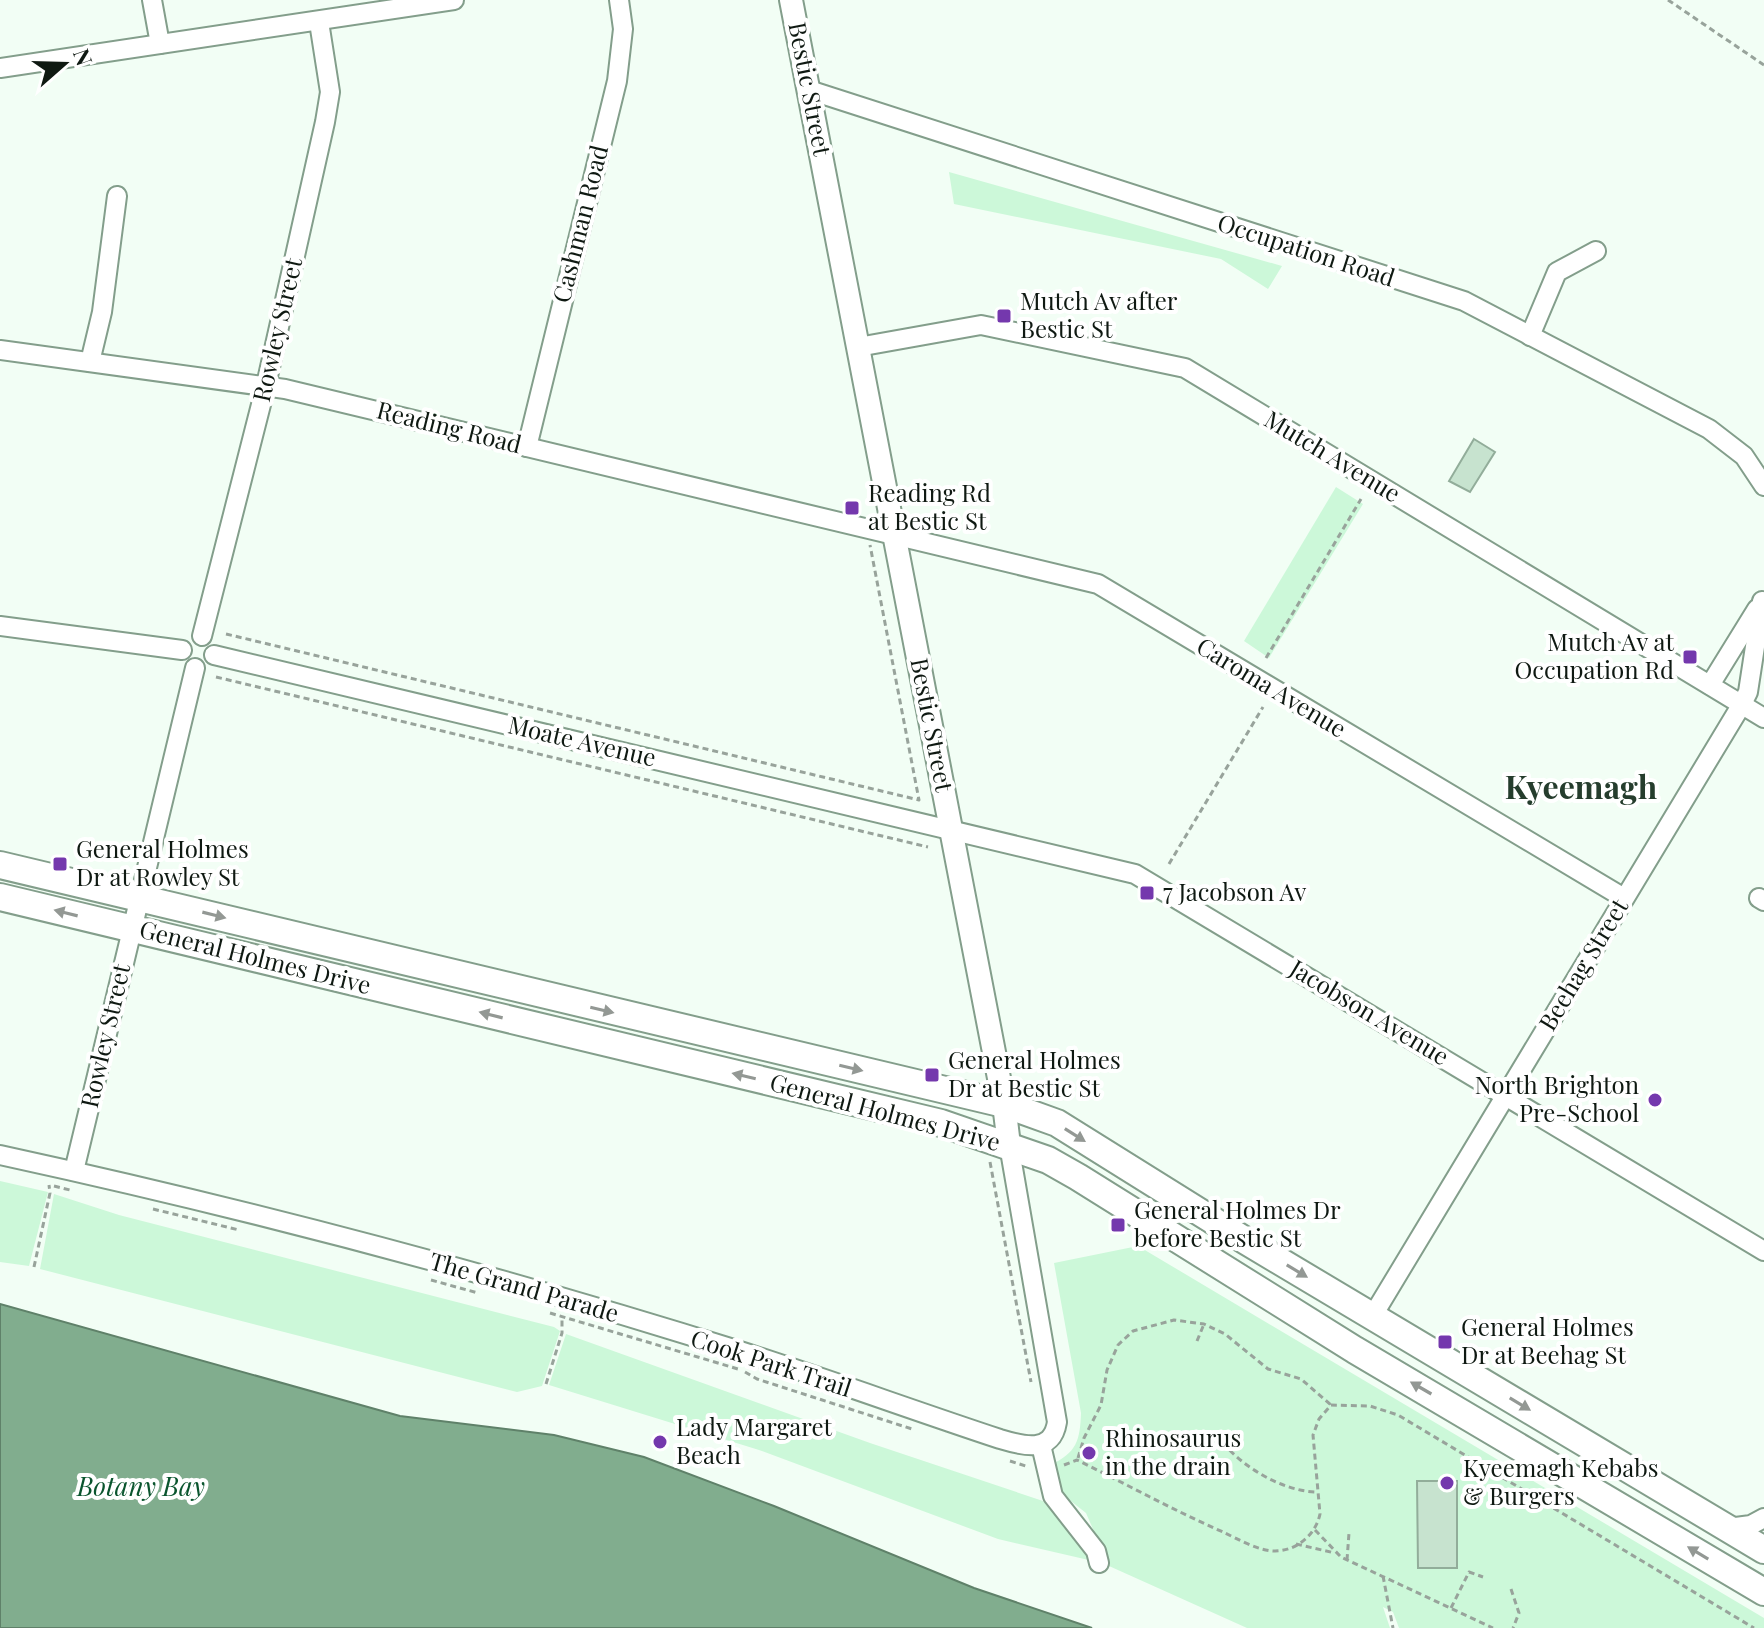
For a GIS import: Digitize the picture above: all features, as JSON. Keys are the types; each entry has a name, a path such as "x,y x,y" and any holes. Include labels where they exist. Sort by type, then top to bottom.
{"highway":[{"name":"General Holmes Drive","path":"0,865 1004,1104 1057,1123 1372,1317 1764,1550"},
{"name":"General Holmes Drive","path":"0,897 941,1123 999,1152 1048,1160 1355,1350 1764,1592"}],"main road":[{"name":"Bestic Street","path":"791,0 1004,1104 999,1152"}],"street":[{"path":"152,0 160,44"},
{"path":"0,68 319,22 363,7 454,0"},
{"name":"Cashman Road","path":"527,447 617,81 623,29 619,0"},
{"name":"Rowley Street","path":"202,636 266,385 325,122 330,92 319,22"},
{"name":"Occupation Road","path":"809,90 1464,301 1721,437 1744,456 1764,486"},
{"path":"90,362 94,334 102,312 117,196"},
{"path":"1530,336 1557,272 1596,251"},
{"name":"Mutch Avenue","path":"858,347 981,325 1185,368 1764,718"},
{"name":"Reading Road","path":"0,350 266,385 894,533"},
{"name":"Caroma Avenue","path":"894,533 1098,584 1624,898"},
{"path":"1710,685 1763,598"},
{"name":"Beehag Street","path":"1372,1317 1742,704 1748,692 1763,598"},
{"path":"0,626 182,650"},
{"path":"202,636 213,646 214,655 205,667 195,668 185,661 182,650 187,640 202,636"},
{"name":"Moate Avenue","path":"214,655 951,830"},
{"name":"Rowley Street","path":"74,1171 195,668"},
{"name":"Jacobson Avenue","path":"951,830 1123,870 1147,880 1764,1251"},
{"name":"Bestic Street","path":"999,1152 1057,1422 1053,1435 1041,1445"},
{"name":"The Grand Parade","path":"0,1155 351,1238 740,1351 1000,1439 1029,1446 1041,1445"},
{"path":"1041,1445 1053,1496 1096,1551 1099,1563"},
{"path":"1728,1528 1751,1525 1764,1518"}],"path":[{"path":"1668,0 1764,65"},
{"path":"1266,658 1361,499"},
{"name":"Bestic Street","path":"870,545 919,800"},
{"name":"Moate Avenue","path":"226,634 919,800"},
{"name":"Moate Avenue","path":"216,677 928,847"},
{"path":"1169,864 1263,707"},
{"path":"999,1152 1033,1391"},
{"path":"38,1180 73,1190"},
{"path":"34,1267 50,1193"},
{"path":"149,1207 242,1230"},
{"path":"422,1276 451,1287 489,1295"},
{"name":"Cook Park Trail","path":"549,1313 742,1370 757,1379 920,1432"},
{"path":"1077,1460 1101,1405 1107,1370 1118,1345 1133,1331 1145,1327 1174,1320 1204,1324 1225,1334 1268,1369 1301,1379 1331,1405 1370,1406 1398,1415 1754,1628"},
{"path":"1197,1341 1204,1324"},
{"path":"546,1384 562,1333"},
{"path":"1009,1461 1046,1471 1077,1460 1174,1510 1256,1546 1271,1551 1281,1550 1296,1544 1315,1530 1320,1514 1313,1435 1319,1419 1331,1405"},
{"path":"1223,1443 1243,1464 1302,1491 1318,1492"},
{"path":"1315,1530 1335,1553"},
{"path":"1347,1560 1349,1533"},
{"path":"1296,1544 1335,1553 1493,1628"},
{"path":"1451,1608 1469,1572 1483,1577"},
{"path":"1383,1576 1393,1628"},
{"path":"1511,1589 1519,1613 1513,1628"}],"shaded area":[{"path":"949,172 1282,266 1268,289 1221,259 954,204"},
{"path":"1336,487 1363,504 1269,658 1244,641"},
{"path":"0,1181 48,1192 29,1266 0,1262"},
{"path":"54,1194 119,1215 554,1327 560,1331 542,1386 517,1392 40,1269"},
{"path":"1138,1246 1764,1618 1764,1628 1399,1628 1393,1612 1383,1607 1390,1628 1247,1628 1109,1566 1086,1513 1053,1487 1050,1465 1066,1456 1075,1445 1081,1413 1054,1263"},
{"path":"566,1334 870,1443 1043,1501 1093,1561 998,1539 759,1450 549,1385"}],"water":[{"name":"Botany Bay","path":"0,1304 400,1416 554,1435 644,1457 774,1506 974,1588 1092,1628 0,1628"}],"building":[{"path":"1474,439 1495,452 1470,492 1449,481"},
{"path":"1417,1481 1457,1481 1457,1568 1418,1568"}],"place":[{"name":"Mutch Av after Bestic St","path":"1004,316"},
{"name":"Reading Rd at Bestic St","path":"852,508"},
{"name":"Mutch Av at Occupation Rd","path":"1690,657"},
{"name":"General Holmes Dr at Rowley St","path":"60,864"},
{"name":"7 Jacobson Av","path":"1147,893"},
{"name":"General Holmes Dr at Bestic St","path":"932,1075"},
{"name":"North Brighton Pre-School","path":"1655,1100"},
{"name":"General Holmes Dr before Bestic St","path":"1118,1225"},
{"name":"General Holmes Dr at Beehag St","path":"1445,1342"},
{"name":"Lady Margaret Beach","path":"660,1442"},
{"name":"Rhinosaurus in the drain","path":"1089,1453"},
{"name":"Kyeemagh Kebabs & Burgers","path":"1447,1483"}],"district":[{"name":"Kyeemagh","path":"1581,788"}]}
